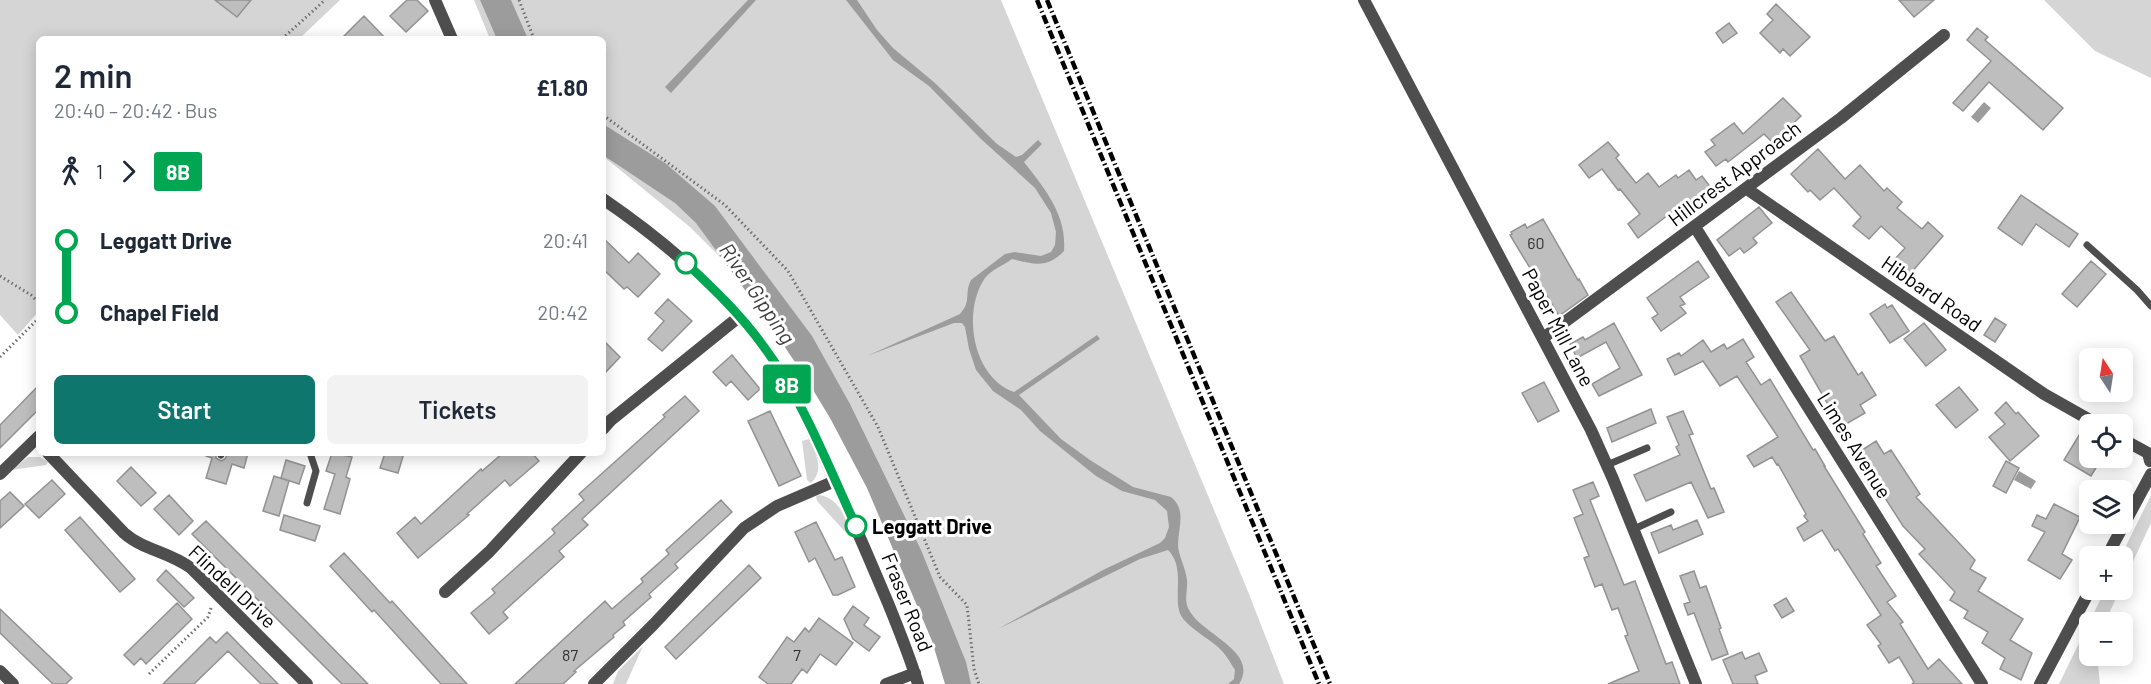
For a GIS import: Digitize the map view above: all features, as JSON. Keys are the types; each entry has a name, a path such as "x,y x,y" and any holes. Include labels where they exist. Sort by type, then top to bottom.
{"street":[{"path":"435,0 452,36"},
{"name":"Paper Mill Lane","path":"1364,0 1591,430 1634,529 1696,684"},
{"name":"Hillcrest Approach","path":"1543,339 1841,118 1944,36"},
{"name":"Hibbard Road","path":"1747,189 2044,394 2079,414"},
{"name":"Fraser Road","path":"606,201 662,242 698,274 740,316 778,368 800,407 857,528 917,679"},
{"name":"Limes Avenue","path":"1695,227 1982,684"},
{"path":"606,420 740,316"},
{"path":"0,474 36,442"},
{"path":"2133,445 2148,453 2150,461"},
{"name":"Flindell Drive","path":"51,456 124,533 138,543 178,558 191,568 307,684"},
{"path":"445,592 506,535 578,456"},
{"path":"2112,546 2151,474"},
{"path":"595,684 744,528 777,506 835,481"},
{"path":"2040,684 2085,600"},
{"path":"0,671 13,684"},
{"path":"886,684 917,679"}],"lane":[{"path":"2087,245 2137,290 2151,306"},
{"path":"1607,465 1647,448"},
{"path":"307,503 316,471 311,456"},
{"path":"1634,529 1671,512"}],"path":[{"path":"285,36 325,0"},
{"path":"519,0 533,36"},
{"path":"606,117 725,205 788,271 878,427 940,577 967,605 974,669 979,684"},
{"path":"0,276 36,300"},
{"path":"0,357 36,321"},
{"name":"Flindell Drive","path":"149,674 208,616"}],"shaded area":[{"path":"0,0 340,0 302,36 36,36 36,314 18,335 0,315"},
{"path":"474,0 1001,0 1247,589 1284,684 951,684 920,582 787,324 690,227 606,158 606,36 489,36"},
{"path":"2044,0 2151,0 2151,78 2095,51"},
{"path":"809,439 818,462 818,472 811,483 807,480 802,441"},
{"path":"28,457 40,457 48,462 46,465 11,470"},
{"path":"2151,495 2151,523 2133,562 2133,546 2126,546"},
{"path":"816,496 827,497 837,505 853,535 850,537 817,501"},
{"path":"2100,600 2115,600 2110,612 2094,612"},
{"path":"2079,643 2079,666 2098,666 2100,684 2059,684"},
{"path":"643,646 626,684 613,684 618,671"}],"water":[{"path":"480,0 511,0 527,36 496,36"},
{"path":"748,0 756,0 671,93 665,87"},
{"path":"846,0 857,0 877,30 893,48 935,83 997,144 1016,157 1022,155 1038,140 1042,144 1024,162 1047,193 1058,214 1064,238 1064,251 1052,261 1040,264 1012,259 985,278 974,308 975,342 980,358 1000,384 1014,392 1097,335 1100,339 1019,395 1061,439 1090,460 1133,487 1171,497 1176,502 1180,513 1178,545 1186,576 1188,608 1194,618 1226,643 1242,662 1243,672 1239,684 1228,684 1234,679 1235,670 1223,652 1182,617 1178,602 1177,566 1168,550 1140,559 998,629 1103,570 1160,543 1165,538 1169,527 1167,511 1155,500 1122,491 1096,476 1040,431 1021,410 993,391 976,370 962,323 954,323 867,356 960,314 966,305 971,280 1005,254 1015,252 1041,256 1051,252 1055,245 1056,232 1051,213 1035,188 981,139 929,86 893,60"},
{"path":"1984,102 1991,108 1978,123 1971,117"},
{"name":"River Gipping","path":"606,126 665,163 715,206 812,336 850,404 921,550 966,662 971,684 945,684 932,641 867,488 830,418 764,316 696,223 675,203 606,157"},
{"path":"2019,471 2036,481 2031,489 2014,480"}],"building":[{"path":"215,0 251,0 237,17"},
{"path":"407,0 417,0 428,11 406,32 390,16"},
{"path":"1899,0 1934,0 1914,17"},
{"path":"1776,4 1810,37 1790,56 1783,49 1780,53 1760,33 1773,20 1767,14"},
{"path":"364,16 383,36 344,36"},
{"path":"1729,23 1737,33 1723,43 1716,33"},
{"path":"1977,28 1988,37 1985,40 2063,108 2043,130 1989,82 1963,111 1953,103 1991,61 1967,40"},
{"path":"1783,98 1801,116 1773,143 1764,134 1728,162 1726,159 1716,166 1705,152 1715,145 1711,140 1734,123 1743,134"},
{"path":"1608,142 1619,155 1616,158 1636,183 1648,173 1659,187 1676,175 1678,178 1689,170 1696,180 1702,176 1712,189 1680,214 1676,209 1638,238 1628,224 1640,214 1620,189 1618,190 1602,169 1589,178 1579,165"},
{"path":"1818,149 1845,179 1860,165 1884,191 1887,188 1902,202 1897,208 1922,229 1928,222 1943,236 1910,274 1894,260 1905,248 1881,226 1869,239 1853,226 1861,217 1834,188 1820,200 1810,190 1808,192 1791,174"},
{"path":"2021,195 2078,234 2069,247 2036,224 2022,245 1998,228"},
{"path":"1759,207 1772,223 1753,238 1757,243 1751,248 1744,253 1740,248 1729,256 1717,240"},
{"path":"1543,219 1588,295 1559,316 1510,235 1511,232 1525,224 1527,228"},
{"path":"606,241 629,263 638,253 660,274 638,297 627,287 624,289 606,272"},
{"path":"1698,261 1709,277 1680,297 1685,304 1680,306 1686,313 1661,331 1652,318 1658,314 1647,298"},
{"path":"2091,261 2106,274 2077,307 2062,294"},
{"path":"1791,292 1825,341 1834,336 1858,375 1862,372 1876,395 1860,405 1865,413 1841,427 1800,356 1810,350 1776,302"},
{"path":"668,299 692,321 662,351 648,339 664,321 655,313"},
{"path":"1885,304 1887,308 1892,305 1909,331 1890,343 1870,314"},
{"path":"1995,318 2006,325 1995,342 1984,335"},
{"path":"1614,323 1642,375 1599,396 1592,384 1620,368 1606,342 1577,358 1570,344 1583,337 1585,340"},
{"path":"1924,323 1946,350 1926,366 1904,339"},
{"path":"1743,339 1754,357 1746,362 1761,385 1770,379 1865,532 1863,534 1881,563 1876,566 1896,596 1887,602 1903,622 1900,624 1928,669 1939,659 1962,684 1912,684 1914,682 1899,657 1889,663 1878,646 1881,644 1867,625 1881,615 1838,549 1835,551 1822,530 1804,541 1797,528 1808,521 1804,516 1806,514 1778,464 1772,457 1754,467 1747,456 1778,437 1737,376 1720,386 1703,361 1675,375 1667,359 1679,353 1681,356 1703,340 1711,352 1724,344 1727,349"},
{"path":"606,343 620,357 606,372"},
{"path":"732,355 760,389 748,400 731,381 726,386 713,372"},
{"path":"1544,382 1559,411 1538,422 1522,393"},
{"path":"1959,387 1978,410 1956,428 1936,405"},
{"path":"36,388 36,412 0,448 0,425"},
{"path":"685,396 699,411 582,519 588,525 559,551 564,557 503,612 508,618 489,634 471,613 495,593 492,589 555,533 552,529 584,500 579,494 665,417 663,415"},
{"path":"2006,402 2039,436 2010,461 1989,437 2005,424 1995,413"},
{"path":"1651,409 1656,423 1612,442 1607,428"},
{"path":"770,411 801,476 779,486 748,421"},
{"path":"1683,411 1693,434 1689,435 1711,489 1714,488 1724,512 1708,518 1691,482 1646,501 1634,475 1680,455 1676,447 1679,445 1667,417"},
{"path":"2079,435 2079,468 2096,468 2091,476 2064,460"},
{"path":"1876,441 1884,454 1891,450 1920,494 1916,497 1975,560 1970,569 1986,578 1978,591 2023,619 2010,640 2032,653 2021,680 2000,669 2005,658 1982,643 1988,632 1964,618 1968,611 1950,600 1955,592 1919,554 1925,549 1903,526 1865,466 1869,463 1862,450"},
{"path":"206,456 216,456 221,461 226,456 247,456 244,468 232,464 226,484 206,478 212,458"},
{"path":"331,456 352,457 346,477 350,479 340,514 324,509 335,474 326,471"},
{"path":"384,456 403,456 398,473 380,468"},
{"path":"500,456 535,456 539,461 510,486 505,480 467,514 469,515 418,558 397,533 415,517 421,524 481,469 482,471"},
{"path":"286,460 305,466 299,484 281,478"},
{"path":"2006,461 2019,468 2006,493 1993,486"},
{"path":"131,467 156,493 141,506 117,481"},
{"path":"274,476 289,481 279,516 263,511"},
{"path":"52,480 65,494 39,518 25,504"},
{"path":"1593,482 1599,496 1590,500 1624,585 1635,581 1666,664 1672,662 1680,684 1608,684 1639,671 1625,636 1628,635 1618,608 1612,610 1602,584 1595,587 1584,558 1589,556 1574,518 1583,514 1573,490"},
{"path":"10,492 24,506 0,528 0,501"},
{"path":"169,495 193,521 179,535 154,509"},
{"path":"721,500 732,512 675,564 678,568 623,622 625,625 613,635 614,637 574,671 576,672 563,684 515,684 605,601 612,609 643,582 641,579 669,554 666,550"},
{"path":"2054,504 2079,516 2062,554 2072,560 2060,579 2028,560 2045,532 2032,526 2037,515 2046,519"},
{"path":"284,515 320,526 315,541 280,530"},
{"path":"80,517 135,579 120,592 65,530"},
{"path":"1697,520 1703,534 1659,553 1651,533 1671,525 1673,530"},
{"path":"206,521 368,684 342,684 192,534"},
{"path":"816,522 835,560 842,557 855,587 838,595 833,595 815,558 809,562 795,532"},
{"path":"344,553 390,603 392,601 467,684 441,684 374,610 372,612 330,566"},
{"path":"749,565 761,578 676,659 665,647"},
{"path":"166,570 194,598 184,607 157,580"},
{"path":"1694,571 1700,588 1706,586 1728,654 1712,660 1694,613 1688,615 1684,604 1690,602 1680,576"},
{"path":"1786,598 1794,611 1782,618 1774,605"},
{"path":"177,603 192,619 146,664 141,658 134,665 124,655"},
{"path":"853,606 869,618 864,625 880,637 869,651 853,639 844,619"},
{"path":"0,609 72,678 66,684 53,684 0,633"},
{"path":"819,618 853,643 836,665 820,654 807,673 802,669 791,684 768,684 759,677 787,637 794,642 805,628 809,632"},
{"path":"227,632 278,684 261,684 228,651 194,684 163,684 210,637 216,643"},
{"path":"1742,652 1745,659 1759,653 1767,671 1755,676 1758,684 1733,684 1723,660"}],"railway":[{"path":"1037,0 1319,684"},
{"path":"1047,0 1330,684"}],"bus line":[{"name":"8B","path":"686,263 740,316 778,368 800,407 856,526"}],"place":[{"name":"Leggatt Drive","path":"856,526"}]}
